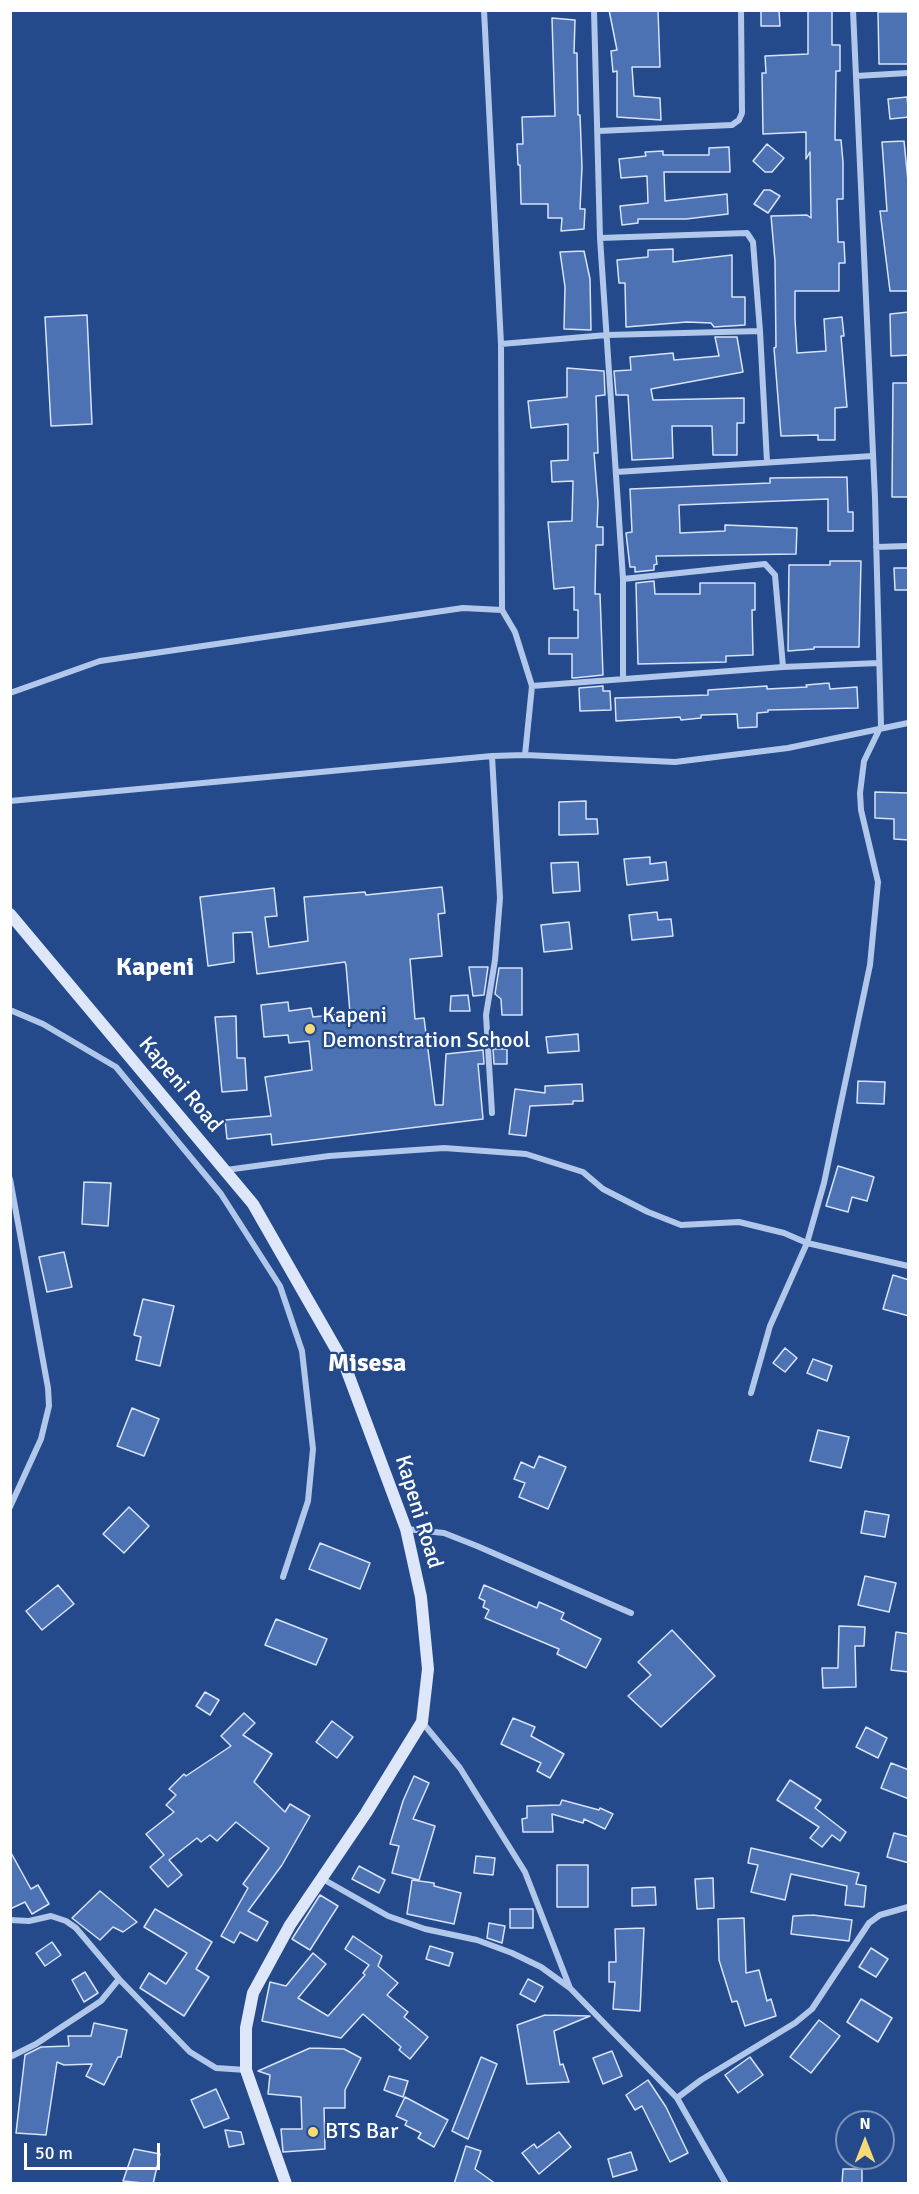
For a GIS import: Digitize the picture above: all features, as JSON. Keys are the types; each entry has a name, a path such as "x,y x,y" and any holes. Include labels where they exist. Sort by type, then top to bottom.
{"main road":[{"name":"Kapeni Road","path":"10,914 253,1204 344,1364 406,1529 421,1597 428,1669 422,1722 366,1813 290,1924 253,1993 246,2028 246,2070 286,2184"}],"street":[{"path":"484,10 501,344 502,610 515,632 532,686 525,755"},
{"path":"594,10 600,238 623,579 623,679"},
{"path":"598,131 732,125 739,120 742,113 741,10"},
{"path":"751,1393 770,1326 807,1243 832,1149 846,1069 870,965 878,882 861,810 860,793 864,761 881,726 873,456 852,10"},
{"path":"856,76 909,73"},
{"path":"600,238 747,233 753,242 767,462"},
{"path":"501,344 607,335 760,331"},
{"path":"616,472 873,456"},
{"path":"876,547 909,546"},
{"path":"623,579 765,564 775,575 783,667"},
{"path":"10,693 100,661 463,608 502,610"},
{"path":"532,686 783,667 879,663"},
{"path":"10,801 492,756 525,755 675,762 788,748 881,726 909,723"},
{"path":"492,756 500,898 495,960 486,1015 492,1113"},
{"path":"10,1010 44,1024 116,1067 221,1194 280,1286 302,1351 313,1449 308,1501 283,1577"},
{"path":"225,1170 329,1156 444,1148 526,1154 583,1172 603,1189 648,1212 681,1225 739,1222 784,1233 807,1243 909,1266"},
{"path":"10,1179 48,1388 49,1406 41,1439 10,1507"},
{"path":"406,1529 428,1530 455,1538 631,1612"},
{"path":"422,1722 460,1768 525,1872 570,1988"},
{"path":"321,1878 388,1916 425,1929 477,1940 512,1953 541,1967 570,1988 677,2098 726,2184"},
{"path":"677,2098 701,2080 795,2023 821,1998 869,1923 880,1915 909,1907"},
{"path":"10,1920 29,1921 51,1916 66,1921 76,1928 119,1979 204,2064 223,2070 246,2070"},
{"path":"10,2057 36,2044 101,2001 119,1979"}],"building":[{"path":"609,10 658,10 660,67 632,67 634,96 660,98 661,120 617,117 617,71 613,72 611,51 617,50"},
{"path":"761,10 779,10 780,26 761,26"},
{"path":"808,10 832,10 832,45 840,45 840,71 836,71 835,140 841,140 843,162 843,199 837,199 838,242 844,242 845,263 839,263 839,291 795,291 797,353 826,351 824,319 842,317 844,336 841,336 847,407 835,408 835,440 818,440 818,435 781,436 774,348 776,347 775,261 771,216 807,215 811,218 810,152 806,159 806,132 763,134 762,73 766,73 765,56 808,54"},
{"path":"878,12 909,12 909,64 879,64"},
{"path":"552,18 575,20 574,53 577,53 582,167 580,209 585,209 584,229 561,231 562,218 548,218 548,204 521,204 517,144 523,144 522,117 555,116"},
{"path":"907,97 909,117 890,119 888,99"},
{"path":"904,141 909,191 909,291 890,291 880,211 887,211 882,142"},
{"path":"767,144 784,158 772,172 765,172 753,161"},
{"path":"729,147 730,172 664,172 665,201 727,194 728,214 686,219 638,219 638,223 622,225 620,206 648,203 647,176 621,178 619,159 646,156 645,152 663,151 663,155 709,155 709,148"},
{"path":"764,190 770,190 780,196 768,213 754,204"},
{"path":"673,249 673,262 732,255 732,297 745,297 745,325 714,327 711,323 687,322 626,327 625,283 619,283 617,260 648,257 648,250"},
{"path":"584,251 590,279 591,330 564,329 565,287 560,252"},
{"path":"909,312 909,355 891,356 890,314"},
{"path":"87,315 92,424 51,426 45,317"},
{"path":"715,337 737,337 743,372 651,389 653,400 744,398 744,423 737,423 737,455 713,455 712,426 672,426 673,458 632,460 628,395 616,395 614,371 631,370 630,357 673,353 674,360 719,356"},
{"path":"567,368 604,371 605,395 596,396 598,453 594,453 598,503 597,527 603,527 603,545 596,545 595,594 600,594 603,675 574,678 572,678 572,654 549,654 549,638 578,638 578,610 574,610 574,587 554,589 548,522 572,521 573,481 552,482 551,461 568,460 568,424 531,428 528,401 567,397"},
{"path":"893,383 909,383 909,497 892,497"},
{"path":"847,477 848,512 853,512 853,531 828,531 828,499 679,505 680,533 725,531 725,525 797,528 796,554 656,556 657,564 654,565 654,570 635,572 635,567 630,567 626,533 632,532 630,489 770,483 770,478"},
{"path":"830,561 861,561 859,647 814,647 814,649 788,651 789,565 830,565"},
{"path":"894,568 909,568 909,590 895,590"},
{"path":"654,581 655,594 700,594 700,583 755,583 755,610 752,610 753,655 726,656 726,662 638,664 636,583"},
{"path":"829,683 830,689 857,687 858,708 768,710 768,712 757,713 757,727 738,728 737,714 701,715 701,718 681,720 680,717 616,721 615,698 708,695 708,690 767,686 767,689 807,687 806,685"},
{"path":"603,686 603,691 610,691 611,710 580,711 579,688"},
{"path":"875,792 909,793 909,840 894,839 894,819 875,818"},
{"path":"586,801 586,819 597,819 598,834 559,835 559,802"},
{"path":"650,857 650,864 666,862 668,880 627,885 624,859"},
{"path":"578,862 580,891 553,893 551,863"},
{"path":"442,887 445,913 438,914 442,956 410,959 415,1019 424,1018 435,1105 443,1105 446,1054 483,1050 484,1064 478,1064 483,1119 272,1145 271,1134 227,1139 225,1120 271,1116 265,1077 312,1070 309,1041 289,1043 288,1035 264,1037 261,1005 288,1002 289,1011 311,1008 313,1017 350,1013 346,965 345,962 257,974 252,932 233,933 234,962 208,966 200,897 274,888 277,916 265,917 269,947 308,941 304,897 365,892 366,895"},
{"path":"657,912 658,920 671,919 673,936 632,940 629,915"},
{"path":"569,922 572,949 544,952 541,925"},
{"path":"469,967 488,967 484,995 473,996"},
{"path":"499,968 522,968 522,1015 502,1015 501,999 495,994"},
{"path":"468,995 470,1011 450,1011 451,996"},
{"path":"236,1016 237,1058 245,1058 247,1090 222,1092 215,1017"},
{"path":"578,1034 579,1051 548,1053 546,1037"},
{"path":"493,1049 507,1049 507,1064 494,1064"},
{"path":"858,1081 885,1082 884,1104 857,1103"},
{"path":"582,1084 583,1101 573,1101 573,1104 530,1106 526,1136 509,1134 515,1089 545,1093 545,1086"},
{"path":"838,1166 874,1177 867,1201 852,1197 848,1212 826,1206"},
{"path":"84,1182 111,1183 108,1226 82,1224"},
{"path":"64,1252 72,1287 47,1292 39,1257"},
{"path":"893,1275 909,1280 909,1316 883,1309"},
{"path":"143,1299 174,1306 160,1366 136,1360 141,1337 134,1335"},
{"path":"785,1348 797,1358 785,1372 773,1363"},
{"path":"813,1359 832,1366 827,1381 807,1373"},
{"path":"132,1408 159,1419 144,1456 117,1446"},
{"path":"818,1430 849,1437 841,1468 810,1461"},
{"path":"539,1456 566,1467 548,1509 519,1497 525,1483 514,1479 521,1462 534,1468"},
{"path":"129,1507 149,1526 124,1553 103,1534"},
{"path":"865,1511 889,1515 885,1537 861,1533"},
{"path":"320,1543 370,1563 360,1589 309,1569"},
{"path":"865,1576 896,1583 889,1612 858,1605"},
{"path":"58,1585 74,1604 42,1630 26,1611"},
{"path":"484,1585 537,1608 539,1602 564,1613 561,1619 601,1639 586,1668 557,1654 559,1649 485,1618 489,1610 483,1607 485,1601 479,1598"},
{"path":"276,1619 327,1639 316,1665 265,1645"},
{"path":"839,1626 865,1627 864,1646 855,1646 856,1687 823,1688 822,1668 838,1668"},
{"path":"672,1630 715,1676 661,1727 628,1696 651,1675 638,1662"},
{"path":"896,1632 909,1634 909,1672 891,1670"},
{"path":"205,1692 219,1700 210,1715 196,1706"},
{"path":"244,1713 255,1723 243,1735 272,1754 254,1782 285,1812 290,1804 310,1816 282,1865 248,1911 268,1922 257,1941 240,1932 234,1943 221,1936 248,1888 243,1884 269,1848 236,1822 217,1841 210,1835 201,1842 197,1838 169,1860 182,1875 168,1887 150,1867 164,1855 146,1834 174,1812 166,1805 176,1795 169,1789 184,1774 186,1776 231,1746 221,1736"},
{"path":"513,1718 535,1727 531,1736 564,1754 550,1778 537,1771 541,1763 501,1744"},
{"path":"332,1721 353,1737 337,1758 316,1742"},
{"path":"866,1727 887,1738 878,1758 856,1747"},
{"path":"891,1763 909,1770 909,1799 881,1788"},
{"path":"414,1776 429,1783 413,1819 435,1826 419,1880 392,1873 399,1846 390,1844 403,1801"},
{"path":"790,1780 821,1800 815,1808 846,1832 840,1841 832,1835 822,1847 810,1838 819,1827 777,1800"},
{"path":"562,1800 599,1810 600,1808 613,1814 605,1829 584,1819 583,1823 552,1814 553,1832 523,1832 522,1819 527,1818 527,1806 560,1805"},
{"path":"894,1833 909,1837 909,1863 887,1857"},
{"path":"751,1848 859,1873 856,1884 866,1886 864,1907 845,1905 847,1886 791,1874 785,1900 751,1892 758,1865 748,1863"},
{"path":"10,1851 31,1889 38,1885 49,1904 32,1914 25,1902 10,1909"},
{"path":"476,1856 495,1858 493,1875 474,1873"},
{"path":"557,1865 588,1865 588,1907 557,1907"},
{"path":"359,1866 385,1880 379,1893 352,1879"},
{"path":"713,1878 714,1908 697,1909 695,1879"},
{"path":"412,1880 434,1883 434,1886 461,1893 454,1924 407,1914"},
{"path":"655,1887 656,1905 632,1906 632,1888"},
{"path":"100,1891 137,1922 123,1932 113,1927 100,1940 72,1918"},
{"path":"320,1895 338,1906 310,1950 292,1939"},
{"path":"155,1909 212,1942 196,1969 209,1977 184,2016 140,1988 149,1973 166,1984 187,1953 144,1927"},
{"path":"510,1909 533,1909 533,1928 510,1928"},
{"path":"813,1915 852,1920 849,1941 791,1934 793,1916"},
{"path":"744,1918 746,1973 759,1970 767,2001 771,1999 776,2016 745,2026 737,2001 732,2002 719,1960 718,1919"},
{"path":"489,1923 505,1926 502,1943 487,1938"},
{"path":"644,1928 640,2011 613,2009 615,1982 609,1982 609,1962 616,1962 615,1929"},
{"path":"353,1936 382,1956 378,1966 398,1983 387,1995 408,2012 404,2017 428,2037 410,2059 399,2050 401,2047 363,2014 341,2038 262,2021 270,1982 286,1986 313,1953 326,1964 298,1998 328,2016 365,1975 363,1973 369,1965 345,1949"},
{"path":"52,1942 61,1955 45,1966 36,1953"},
{"path":"430,1946 453,1953 449,1966 426,1959"},
{"path":"871,1948 888,1959 876,1977 859,1967"},
{"path":"85,1972 98,1993 84,2002 72,1980"},
{"path":"528,1979 543,1987 535,2002 520,1994"},
{"path":"861,1999 892,2018 878,2042 847,2022"},
{"path":"545,2015 590,2016 554,2031 560,2065 563,2064 569,2082 527,2084 517,2025"},
{"path":"819,2020 840,2036 811,2073 790,2057"},
{"path":"94,2023 127,2030 121,2057 118,2057 104,2085 86,2076 92,2064 64,2065 57,2062 46,2135 16,2133 25,2055 41,2047 69,2046 68,2036 91,2036"},
{"path":"310,2048 344,2049 361,2058 345,2090 345,2108 324,2108 325,2149 283,2152 281,2129 302,2129 301,2097 268,2094 270,2075 258,2071"},
{"path":"612,2051 622,2076 603,2084 593,2058"},
{"path":"481,2057 497,2064 468,2139 452,2131"},
{"path":"750,2057 763,2075 738,2093 725,2075"},
{"path":"389,2076 408,2081 403,2097 384,2090"},
{"path":"648,2080 666,2107 688,2153 670,2162 642,2106 635,2110 626,2095"},
{"path":"216,2089 229,2118 204,2128 191,2100"},
{"path":"405,2097 448,2120 434,2147 418,2138 421,2133 405,2125 407,2121 396,2116"},
{"path":"225,2130 241,2132 244,2144 229,2147"},
{"path":"559,2132 571,2147 539,2174 522,2153 534,2144 537,2148"},
{"path":"466,2146 481,2151 475,2169 496,2184 454,2184"},
{"path":"134,2149 160,2154 153,2184 123,2181"},
{"path":"631,2152 637,2170 613,2177 608,2159"},
{"path":"843,2170 862,2170 862,2184 842,2184"}],"place":[{"name":"Kapeni Demonstration School","path":"310,1029"},
{"name":"BTS Bar","path":"313,2132"}],"district":[{"name":"Kapeni","path":"155,968"},
{"name":"Misesa","path":"367,1364"}]}
